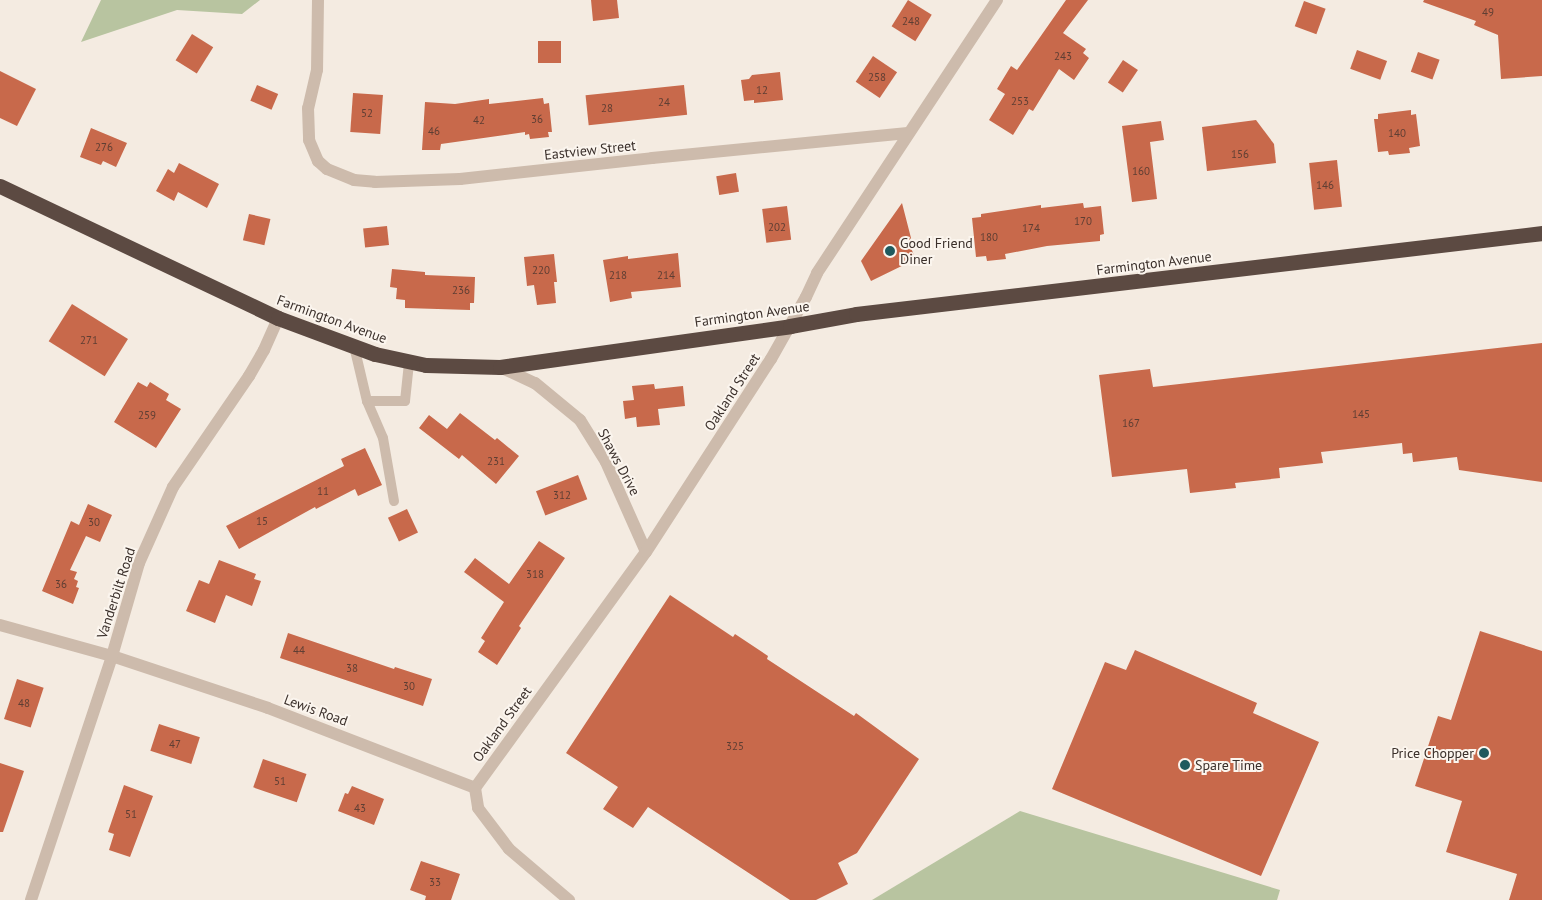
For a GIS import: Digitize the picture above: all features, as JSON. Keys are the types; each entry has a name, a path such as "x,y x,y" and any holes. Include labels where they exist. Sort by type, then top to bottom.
{"highway":[{"name":"Farmington Avenue","path":"0,186 278,318 375,354 426,365 500,367 790,326 856,314 1542,233"}],"street":[{"name":"Eastview Street","path":"318,0 316,80 308,108 308,126 313,151 318,161 327,169 354,180 375,182 460,179 908,133"},
{"name":"Oakland Street","path":"474,788 646,552 771,359 817,273 996,0"},
{"name":"Vanderbilt Road","path":"31,900 112,656 139,564 173,487 249,376 264,350 278,318"},
{"name":"Shaws Drive","path":"500,367 535,383 580,420 606,462 646,552"},
{"name":"Lewis Road","path":"0,625 112,656 268,708 361,742 474,788"},
{"path":"474,788 478,808 509,849 569,900"}],"lane":[{"path":"354,346 367,401 383,438 394,501"},
{"path":"367,401 405,401 409,362"}],"green space":[{"path":"101,0 260,0 242,14 177,10 81,42"},
{"path":"1020,811 1280,890 1277,900 872,900"}],"building":[{"path":"591,0 617,0 619,18 593,21"},
{"path":"908,0 932,15 915,41 892,26"},
{"path":"1066,0 1088,0 1063,33 1086,49 1083,53 1089,58 1074,80 1059,69 1033,111 1029,109 1013,135 989,120 1005,94 997,89 1011,66 1017,70"},
{"path":"1424,0 1542,0 1542,76 1501,79 1498,35 1474,25 1476,21 1423,2"},
{"path":"1304,1 1326,9 1316,34 1295,26"},
{"path":"192,34 213,47 197,74 176,60"},
{"path":"538,41 561,41 561,63 538,63"},
{"path":"1357,50 1387,61 1380,80 1350,69"},
{"path":"1418,52 1440,60 1432,80 1411,72"},
{"path":"873,56 897,72 880,98 856,82"},
{"path":"1123,60 1138,70 1123,92 1108,82"},
{"path":"0,71 36,89 17,126 0,118"},
{"path":"780,72 783,100 754,103 754,100 744,101 741,80 749,79 752,75"},
{"path":"257,85 278,94 272,110 250,101"},
{"path":"684,85 687,115 589,125 586,95"},
{"path":"353,93 383,95 380,134 350,132"},
{"path":"543,98 544,104 549,103 552,132 548,132 549,137 530,139 529,134 525,135 525,132 441,144 440,150 422,150 425,102 455,104 489,99 489,104"},
{"path":"1411,110 1411,115 1416,114 1420,146 1409,148 1410,153 1389,155 1388,151 1378,152 1374,119 1378,119 1378,114"},
{"path":"1256,120 1274,144 1276,163 1207,171 1202,127"},
{"path":"1161,121 1164,140 1150,142 1157,199 1132,202 1122,126"},
{"path":"91,128 127,143 116,167 103,161 101,165 80,157"},
{"path":"1337,160 1342,207 1314,210 1309,163"},
{"path":"179,163 219,184 207,208 178,192 174,201 156,191 168,169 174,173"},
{"path":"736,173 739,192 719,195 716,176"},
{"name":"Good Friend Diner","path":"902,203 911,238 908,242 916,259 871,281 861,261"},
{"path":"1083,203 1084,208 1101,206 1104,234 1100,235 1100,241 1047,246 1005,254 1006,259 987,261 986,256 976,257 972,218 981,217 981,214 1041,205 1041,208"},
{"path":"787,206 791,240 766,243 762,209"},
{"path":"249,214 270,219 264,245 243,240"},
{"path":"387,226 389,245 365,247 363,229"},
{"path":"678,253 681,287 631,292 632,298 610,302 603,260 628,256 628,259"},
{"path":"554,254 557,282 554,282 556,303 537,305 534,285 527,286 524,257"},
{"path":"392,269 425,272 425,275 475,277 474,303 470,303 470,310 405,308 405,300 396,299 397,288 390,287"},
{"path":"72,304 128,339 105,376 49,341"},
{"path":"1542,343 1542,482 1459,470 1457,457 1413,462 1412,453 1403,454 1402,443 1321,452 1323,463 1279,468 1280,478 1235,483 1236,488 1190,493 1187,469 1112,477 1099,375 1150,369 1153,387"},
{"path":"138,382 147,387 150,382 169,394 166,400 181,409 156,448 114,422"},
{"path":"654,384 655,389 683,386 685,406 658,409 660,425 637,427 636,417 625,419 623,401 634,400 632,386"},
{"path":"460,413 495,440 497,438 519,456 496,484 462,455 459,459 419,428 429,415 447,429"},
{"path":"365,448 382,485 358,496 355,489 316,509 315,507 239,549 226,526 344,466 341,459"},
{"path":"578,475 587,499 545,515 536,491"},
{"path":"88,504 112,515 100,542 86,536 70,570 77,572 74,579 78,581 76,587 79,588 73,604 42,591 71,521 79,525"},
{"path":"407,509 418,533 399,541 388,518"},
{"path":"539,541 565,558 519,626 521,628 497,665 478,652 485,641 481,638 504,602 464,572 475,558 509,584"},
{"path":"219,560 256,574 254,579 261,581 252,606 226,595 215,623 186,611 199,580 209,584"},
{"path":"670,595 733,637 735,634 768,656 767,659 854,716 856,713 919,759 857,853 838,863 848,884 816,900 790,900 648,807 633,828 603,809 618,787 566,753"},
{"name":"Price Chopper","path":"1480,631 1542,651 1542,900 1509,900 1517,874 1446,852 1462,801 1415,786 1438,716 1451,720"},
{"path":"288,633 394,669 395,667 432,679 423,706 280,658"},
{"name":"Spare Time","path":"1135,650 1257,703 1253,713 1319,742 1261,876 1052,789 1105,662 1126,670"},
{"path":"17,679 44,688 31,728 4,719"},
{"path":"159,724 200,737 191,764 150,751"},
{"path":"263,759 306,774 297,802 253,787"},
{"path":"0,763 24,771 3,832 0,832"},
{"path":"124,785 153,796 130,857 109,850 114,834 108,832"},
{"path":"352,786 384,799 374,825 338,811 345,793 348,794"},
{"path":"421,861 460,874 451,900 425,900 426,896 410,890"}],"place":[{"name":"Good Friend Diner","path":"890,251"},
{"name":"Price Chopper","path":"1484,753"},
{"name":"Spare Time","path":"1185,765"}]}
